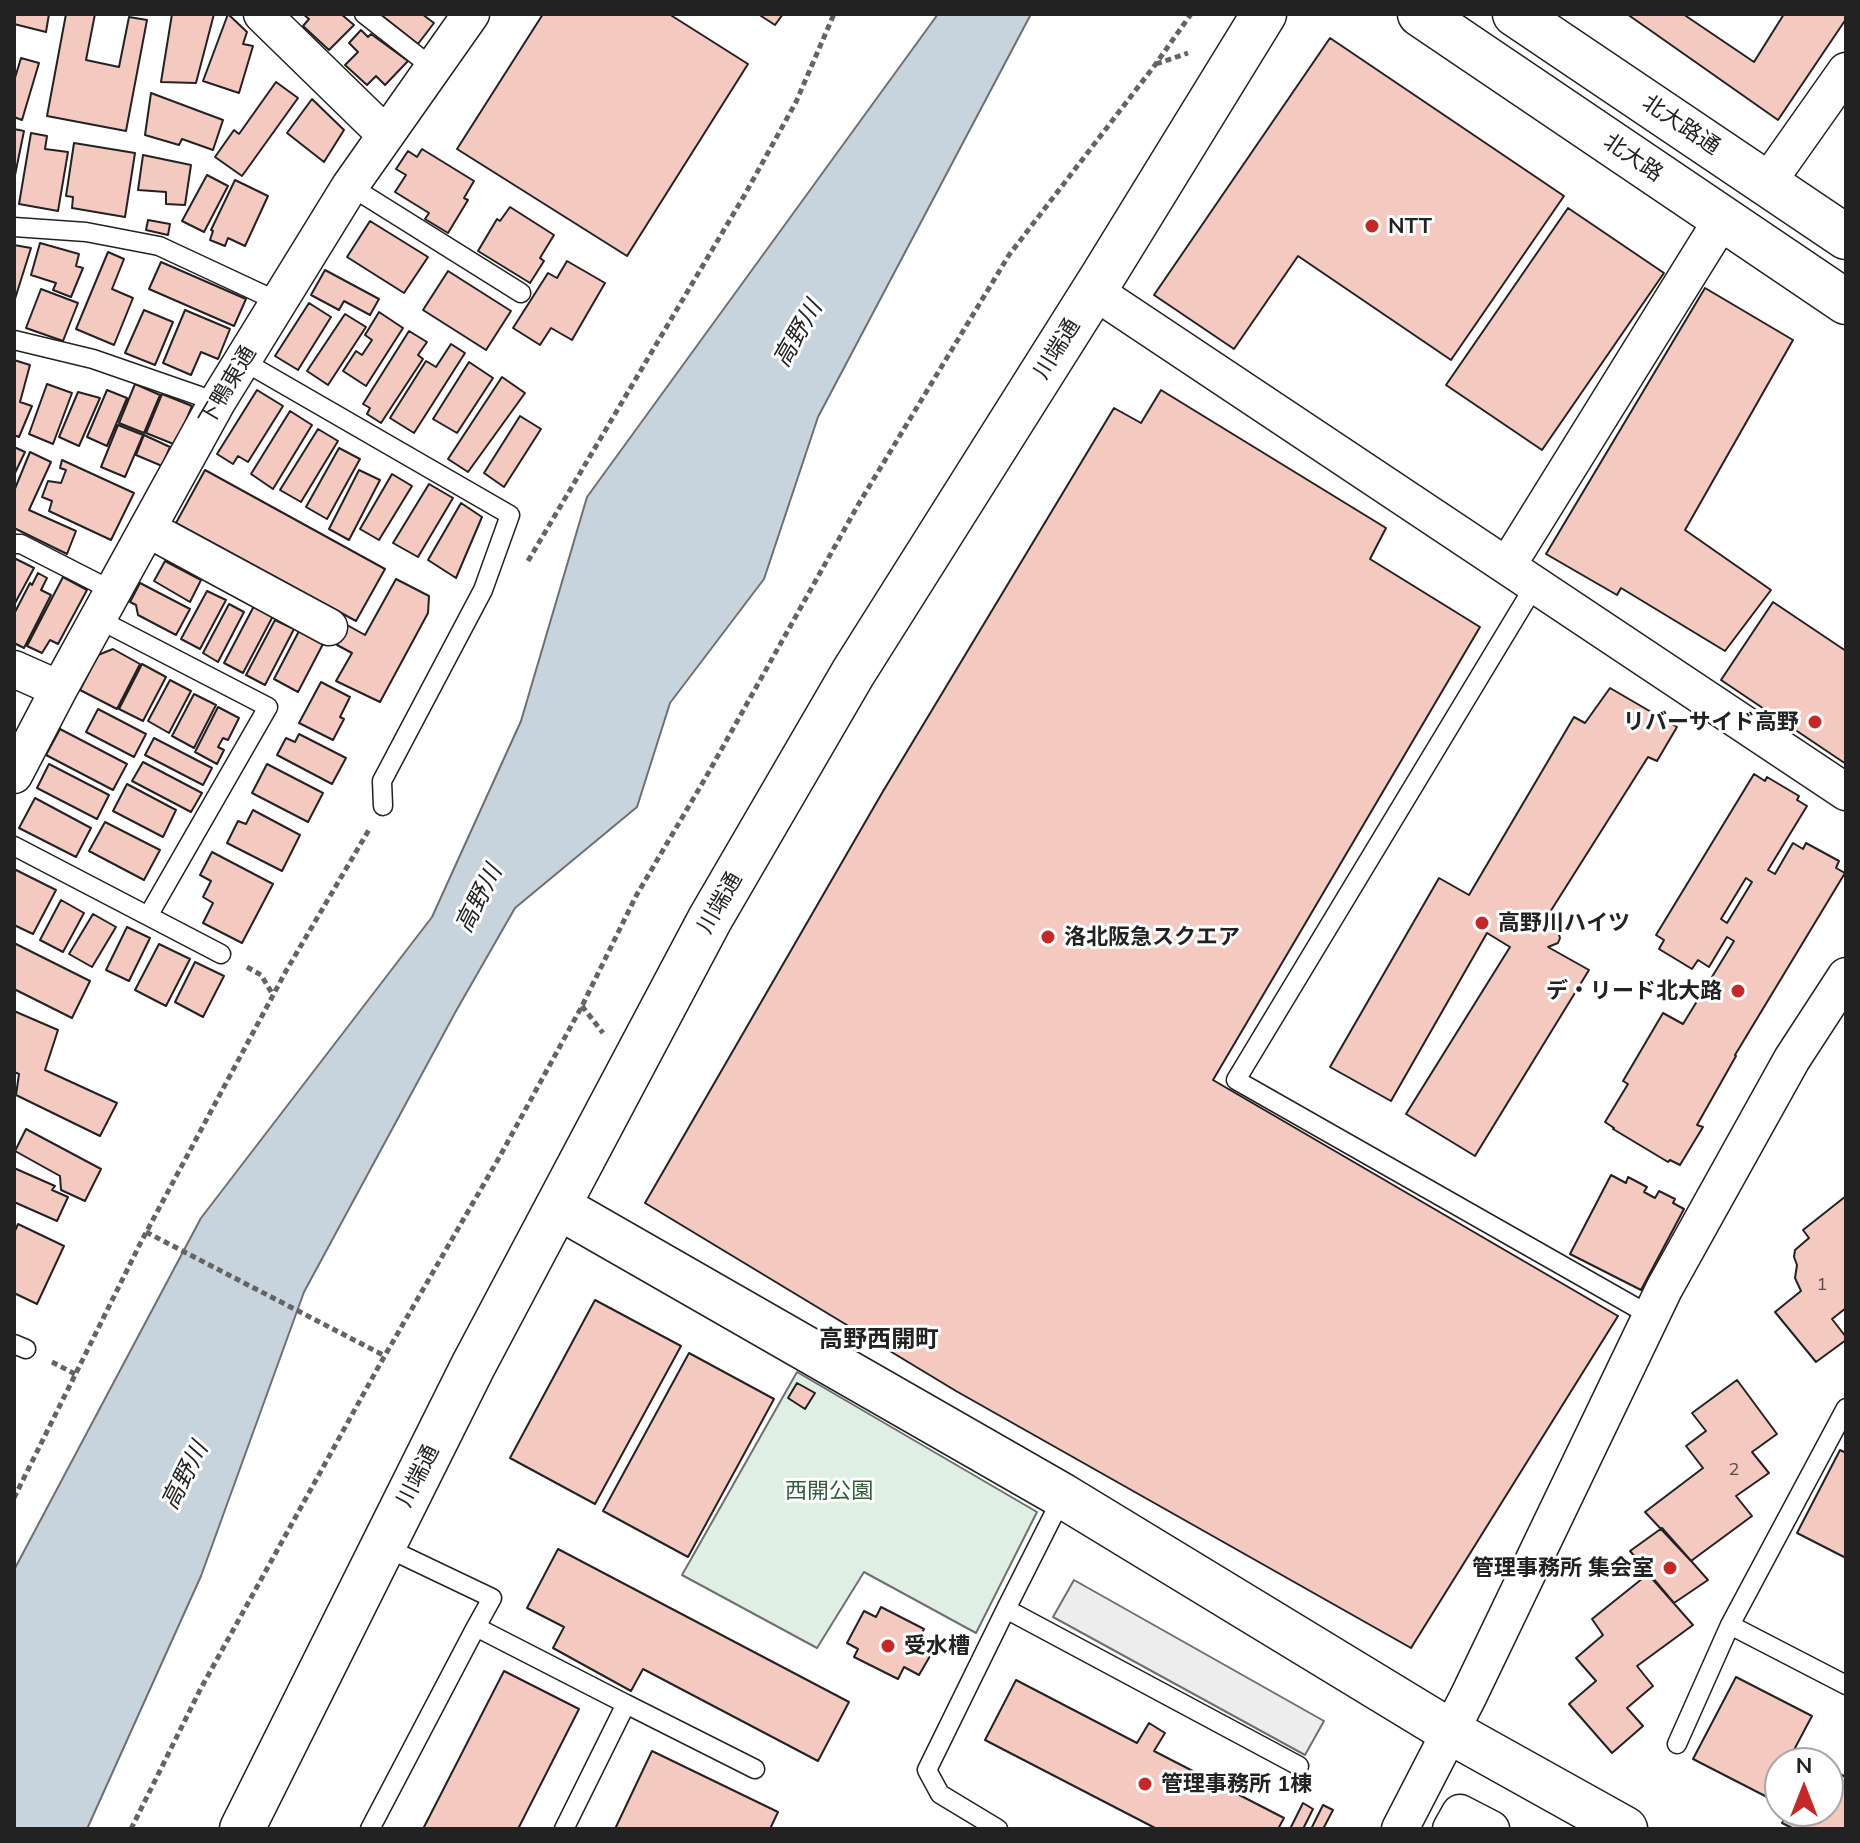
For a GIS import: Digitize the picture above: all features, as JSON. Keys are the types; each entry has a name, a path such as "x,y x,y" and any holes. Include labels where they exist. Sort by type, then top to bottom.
{"street":[{"path":"262,14 386,135"},
{"name":"下鴨東通","path":"14,775 217,402 350,186 471,14"},
{"name":"川端通","path":"242,1829 473,1366 710,919 829,714 1264,14"},
{"name":"北大路","path":"1420,14 1846,302"},
{"name":"北大路通","path":"1515,14 1846,237"},
{"path":"1767,183 1846,71"},
{"path":"1521,575 1723,218"},
{"path":"1094,291 1846,792"},
{"path":"148,529 329,627"},
{"path":"14,669 59,689"},
{"path":"1400,1829 1451,1732 1664,1289 1792,1059 1846,976"},
{"path":"559,1207 1063,1496 1451,1732 1625,1829"},
{"path":"1451,1829 1460,1813 1491,1829"}],"lane":[{"path":"364,14 433,68"},
{"path":"350,186 521,293"},
{"path":"14,227 86,232 159,246 279,302"},
{"path":"14,340 93,359 217,402"},
{"path":"243,361 510,515 483,590 382,781 383,806"},
{"path":"14,544 21,544 105,605 268,707 148,916"},
{"path":"1521,575 1236,1080 1651,1316"},
{"path":"14,846 221,954"},
{"path":"1677,1744 1730,1625 1846,1408"},
{"path":"998,1829 940,1794 927,1770 1063,1496"},
{"path":"370,1829 492,1598 383,1546"},
{"path":"1006,1609 1299,1766"},
{"path":"1730,1625 1846,1685"},
{"path":"476,1627 755,1769"},
{"path":"564,1829 626,1704"}],"path":[{"path":"131,1829 200,1690 500,1156 582,1006 636,896 858,505 1009,255 1191,14"},
{"path":"1155,65 1187,54"},
{"path":"221,954 261,975 273,995"},
{"path":"146,1232 385,1356"}],"green space":[{"name":"西開公園","path":"797,1372 1037,1512 976,1633 864,1572 817,1648 682,1575"}],"shaded area":[{"path":"1074,1580 1324,1721 1305,1755 1053,1617"}],"water":[{"name":"高野川","path":"938,14 1031,14 818,417 764,579 670,703 637,807 515,908 456,1011 304,1292 201,1576 87,1829 14,1829 14,1570 201,1218 432,917 521,721 587,497"}],"building":[{"path":"14,14 49,14 46,32 14,24"},
{"path":"66,14 95,14 86,60 119,67 129,17 147,20 126,131 47,116"},
{"path":"172,14 214,14 196,83 161,82"},
{"path":"228,14 247,32 243,44 253,46 239,93 203,81"},
{"path":"303,14 341,14 354,25 329,50 303,26 309,19"},
{"path":"380,14 422,14 434,23 418,44"},
{"path":"543,14 669,14 748,64 627,256 457,149"},
{"path":"758,14 783,14 775,25"},
{"path":"1627,14 1846,14 1846,19 1778,120"},
{"path":"1683,14 1784,14 1754,62"},
{"path":"361,30 408,61 385,85 376,76 367,85 345,65 358,52 349,43"},
{"name":"NTT","path":"1330,38 1564,196 1451,360 1298,256 1234,349 1154,295"},
{"path":"21,58 39,63 22,120 14,117 14,81"},
{"path":"276,82 298,98 242,176 215,157 234,130 239,134"},
{"path":"151,93 223,120 213,150 182,139 179,145 145,135"},
{"path":"312,99 344,130 324,162 287,133"},
{"path":"14,129 24,131 14,180"},
{"path":"31,133 47,136 45,149 68,152 58,211 19,204"},
{"path":"74,143 135,153 125,217 72,208 73,197 66,196"},
{"path":"422,149 474,181 464,198 468,200 448,233 425,219 429,213 395,192 406,175 396,169 408,151 417,157"},
{"path":"143,155 191,165 185,205 166,204 166,192 138,190"},
{"path":"207,175 228,186 204,232 182,221"},
{"path":"235,180 268,196 245,246 228,238 225,246 210,240 211,230"},
{"path":"510,207 554,235 540,258 544,261 530,283 478,251 497,219 500,221"},
{"path":"1568,208 1664,273 1542,450 1446,385"},
{"path":"148,220 170,224 168,235 146,230"},
{"path":"370,221 428,257 404,293 347,257"},
{"path":"40,243 79,254 76,266 83,268 71,297 53,290 56,283 31,275"},
{"path":"14,245 31,248 14,302"},
{"path":"108,252 124,259 112,289 133,298 114,345 76,329"},
{"path":"567,261 605,283 572,340 551,328 540,345 513,328 548,273 557,278"},
{"path":"161,262 246,299 234,326 149,289"},
{"path":"325,270 379,299 370,315 344,301 339,310 311,295"},
{"path":"448,271 511,311 486,350 423,310"},
{"path":"1705,288 1793,340 1685,530 1771,590 1725,651 1621,588 1617,595 1546,554"},
{"path":"41,289 78,303 63,341 26,328"},
{"path":"309,303 331,317 298,370 275,356"},
{"path":"144,310 173,322 155,365 125,353"},
{"path":"185,310 230,329 218,359 201,352 191,375 163,363"},
{"path":"379,312 403,328 366,386 343,371 356,351 362,355 372,340 365,335"},
{"path":"345,314 366,327 328,385 307,371"},
{"path":"409,331 427,342 418,355 423,359 381,423 367,414 370,408 363,404"},
{"path":"451,344 465,353 414,433 390,418 426,361 436,367"},
{"path":"14,360 30,365 20,402 32,406 19,437 14,435"},
{"path":"469,362 493,378 457,433 433,419"},
{"path":"502,377 525,393 468,472 448,459"},
{"path":"47,384 72,393 53,444 29,434"},
{"path":"135,384 160,395 144,433 119,423"},
{"path":"107,390 127,398 107,446 87,437"},
{"path":"257,390 283,406 248,462 238,456 233,464 217,454"},
{"name":"洛北阪急スクエア","path":"1161,390 1386,528 1370,559 1480,627 1213,1080 1618,1316 1411,1648 956,1391 645,1203 882,793 1114,408 1141,423"},
{"path":"78,392 100,398 79,446 59,437"},
{"path":"162,394 192,406 176,445 146,433"},
{"path":"290,411 312,425 273,489 251,474"},
{"path":"520,416 541,429 504,487 484,473"},
{"path":"118,425 143,435 125,477 101,467"},
{"path":"318,429 338,441 301,502 280,490"},
{"path":"144,435 170,447 162,466 136,455"},
{"path":"14,447 25,452 14,475"},
{"path":"339,448 360,459 327,519 306,507"},
{"path":"30,452 51,462 29,510 76,531 67,554 14,528 14,491"},
{"path":"62,460 134,493 111,540 49,511 52,501 42,497 48,481 61,483 66,470 60,468"},
{"path":"205,470 385,569 356,621 176,523"},
{"path":"359,470 380,480 349,540 329,529"},
{"path":"392,474 412,486 379,540 360,529"},
{"path":"429,484 453,498 418,557 393,543"},
{"path":"461,503 482,517 456,578 428,560"},
{"path":"14,558 34,568 14,605"},
{"path":"165,561 201,580 190,602 154,581"},
{"path":"38,573 47,578 41,590 51,595 24,648 14,643 14,614"},
{"path":"63,577 87,590 58,644 50,640 42,653 27,646"},
{"path":"396,579 429,596 428,613 380,702 336,681 352,653 337,645 347,625 365,635"},
{"path":"140,583 190,609 176,635 138,615 136,605 130,602"},
{"path":"207,591 226,600 200,649 181,639"},
{"name":"リバーサイド高野","path":"1773,602 1846,651 1846,764 1721,680"},
{"path":"229,604 244,612 218,662 203,653"},
{"path":"254,606 273,616 243,673 224,663"},
{"path":"275,620 294,629 265,685 246,675"},
{"path":"299,631 323,644 298,692 274,679"},
{"path":"113,649 140,664 117,709 80,690 98,655"},
{"path":"142,664 166,677 143,721 119,709"},
{"path":"170,680 191,691 169,733 148,721"},
{"path":"321,682 350,697 340,717 344,719 333,740 299,723"},
{"name":"高野川ハイツ","path":"1610,688 1677,727 1657,761 1648,757 1545,920 1556,925 1560,938 1558,943 1548,947 1589,970 1475,1156 1406,1114 1510,947 1487,933 1391,1101 1330,1067 1439,878 1469,895 1574,717 1585,723"},
{"path":"194,694 216,705 194,748 172,736"},
{"path":"218,707 239,718 228,740 223,738 218,747 224,750 217,764 195,752"},
{"path":"98,709 146,734 134,757 86,732"},
{"path":"60,729 127,764 113,790 46,755"},
{"path":"299,734 346,758 332,784 277,755 286,738 295,742"},
{"path":"154,738 212,768 203,785 145,755"},
{"path":"143,762 202,793 191,812 132,781"},
{"path":"49,764 109,795 97,819 37,788"},
{"path":"267,764 323,793 308,822 252,793"},
{"name":"デ・リード北大路","path":"1754,774 1765,781 1767,777 1799,796 1797,800 1807,806 1768,870 1775,874 1793,843 1803,849 1806,843 1839,861 1836,868 1845,873 1735,1055 1697,1125 1703,1127 1680,1165 1670,1160 1668,1162 1605,1122 1628,1084 1623,1081 1663,1013 1683,1024 1734,941 1727,937 1709,967 1698,960 1692,969 1659,949 1664,940 1656,935","holes":["1746,878 1752,882 1727,923 1721,919"]},
{"path":"127,784 176,810 163,837 113,811"},
{"path":"35,798 91,828 76,857 19,828"},
{"path":"253,810 300,835 282,871 227,843 238,821 246,824"},
{"path":"105,822 160,850 144,880 89,851"},
{"path":"212,852 273,884 242,943 203,923 213,903 203,897 211,881 200,875"},
{"path":"14,869 56,890 33,934 14,925"},
{"path":"61,900 84,913 63,952 40,940"},
{"path":"93,914 116,927 92,967 69,954"},
{"path":"127,927 150,938 129,981 106,970"},
{"path":"14,943 90,981 72,1018 14,989"},
{"path":"159,944 190,959 166,1006 135,990"},
{"path":"195,962 224,976 203,1017 175,1002"},
{"path":"14,1011 58,1030 45,1070 117,1103 100,1136 16,1095 19,1074 14,1072"},
{"path":"26,1129 101,1169 85,1201 61,1190 60,1176 15,1151"},
{"path":"14,1168 55,1186 52,1190 68,1197 57,1221 14,1202"},
{"path":"1611,1175 1626,1183 1628,1177 1647,1187 1644,1192 1655,1198 1659,1191 1675,1199 1673,1203 1684,1209 1641,1290 1570,1254"},
{"path":"1846,1196 1846,1308 1832,1319 1846,1340 1816,1362 1775,1312 1801,1291 1795,1278 1797,1265 1794,1257 1795,1250 1809,1238 1803,1230"},
{"path":"18,1224 64,1246 37,1304 14,1293 14,1233"},
{"path":"595,1300 681,1346 595,1504 510,1458"},
{"path":"689,1353 774,1399 688,1557 603,1511"},
{"path":"1737,1380 1777,1434 1752,1452 1769,1473 1736,1496 1752,1516 1691,1561 1645,1512 1703,1468 1686,1446 1706,1431 1692,1413"},
{"path":"797,1383 815,1393 805,1409 788,1398"},
{"path":"1840,1450 1846,1453 1846,1558 1797,1533"},
{"name":"管理事務所 集会室","path":"1662,1528 1708,1580 1674,1603 1630,1551"},
{"path":"558,1549 849,1702 818,1761 643,1669 631,1691 553,1648 564,1627 527,1608"},
{"path":"1648,1574 1693,1625 1637,1666 1653,1686 1627,1708 1643,1726 1612,1753 1569,1704 1596,1681 1576,1658 1603,1635 1592,1619"},
{"name":"受水槽","path":"881,1607 924,1629 917,1642 933,1651 919,1675 904,1667 898,1679 854,1657 858,1649 847,1643 864,1611 876,1617"},
{"path":"504,1671 579,1709 518,1829 423,1829"},
{"path":"1736,1677 1812,1716 1796,1747 1764,1747 1764,1795 1693,1759"},
{"name":"管理事務所 1棟","path":"1016,1680 1137,1743 1149,1723 1165,1733 1154,1751 1284,1818 1278,1829 1157,1829 985,1740"},
{"path":"652,1751 778,1812 770,1829 615,1829"},
{"path":"1846,1777 1846,1829 1790,1827 1844,1827"},
{"path":"1303,1803 1313,1809 1303,1829 1290,1829"},
{"path":"1323,1805 1333,1810 1323,1829 1311,1829"}],"place":[{"name":"NTT","path":"1372,226"},
{"name":"リバーサイド高野","path":"1815,722"},
{"name":"高野川ハイツ","path":"1482,923"},
{"name":"洛北阪急スクエア","path":"1048,937"},
{"name":"デ・リード北大路","path":"1738,991"},
{"name":"管理事務所 集会室","path":"1670,1568"},
{"name":"受水槽","path":"888,1646"},
{"name":"管理事務所 1棟","path":"1145,1784"}],"district":[{"name":"高野西開町","path":"879,1340"}]}
